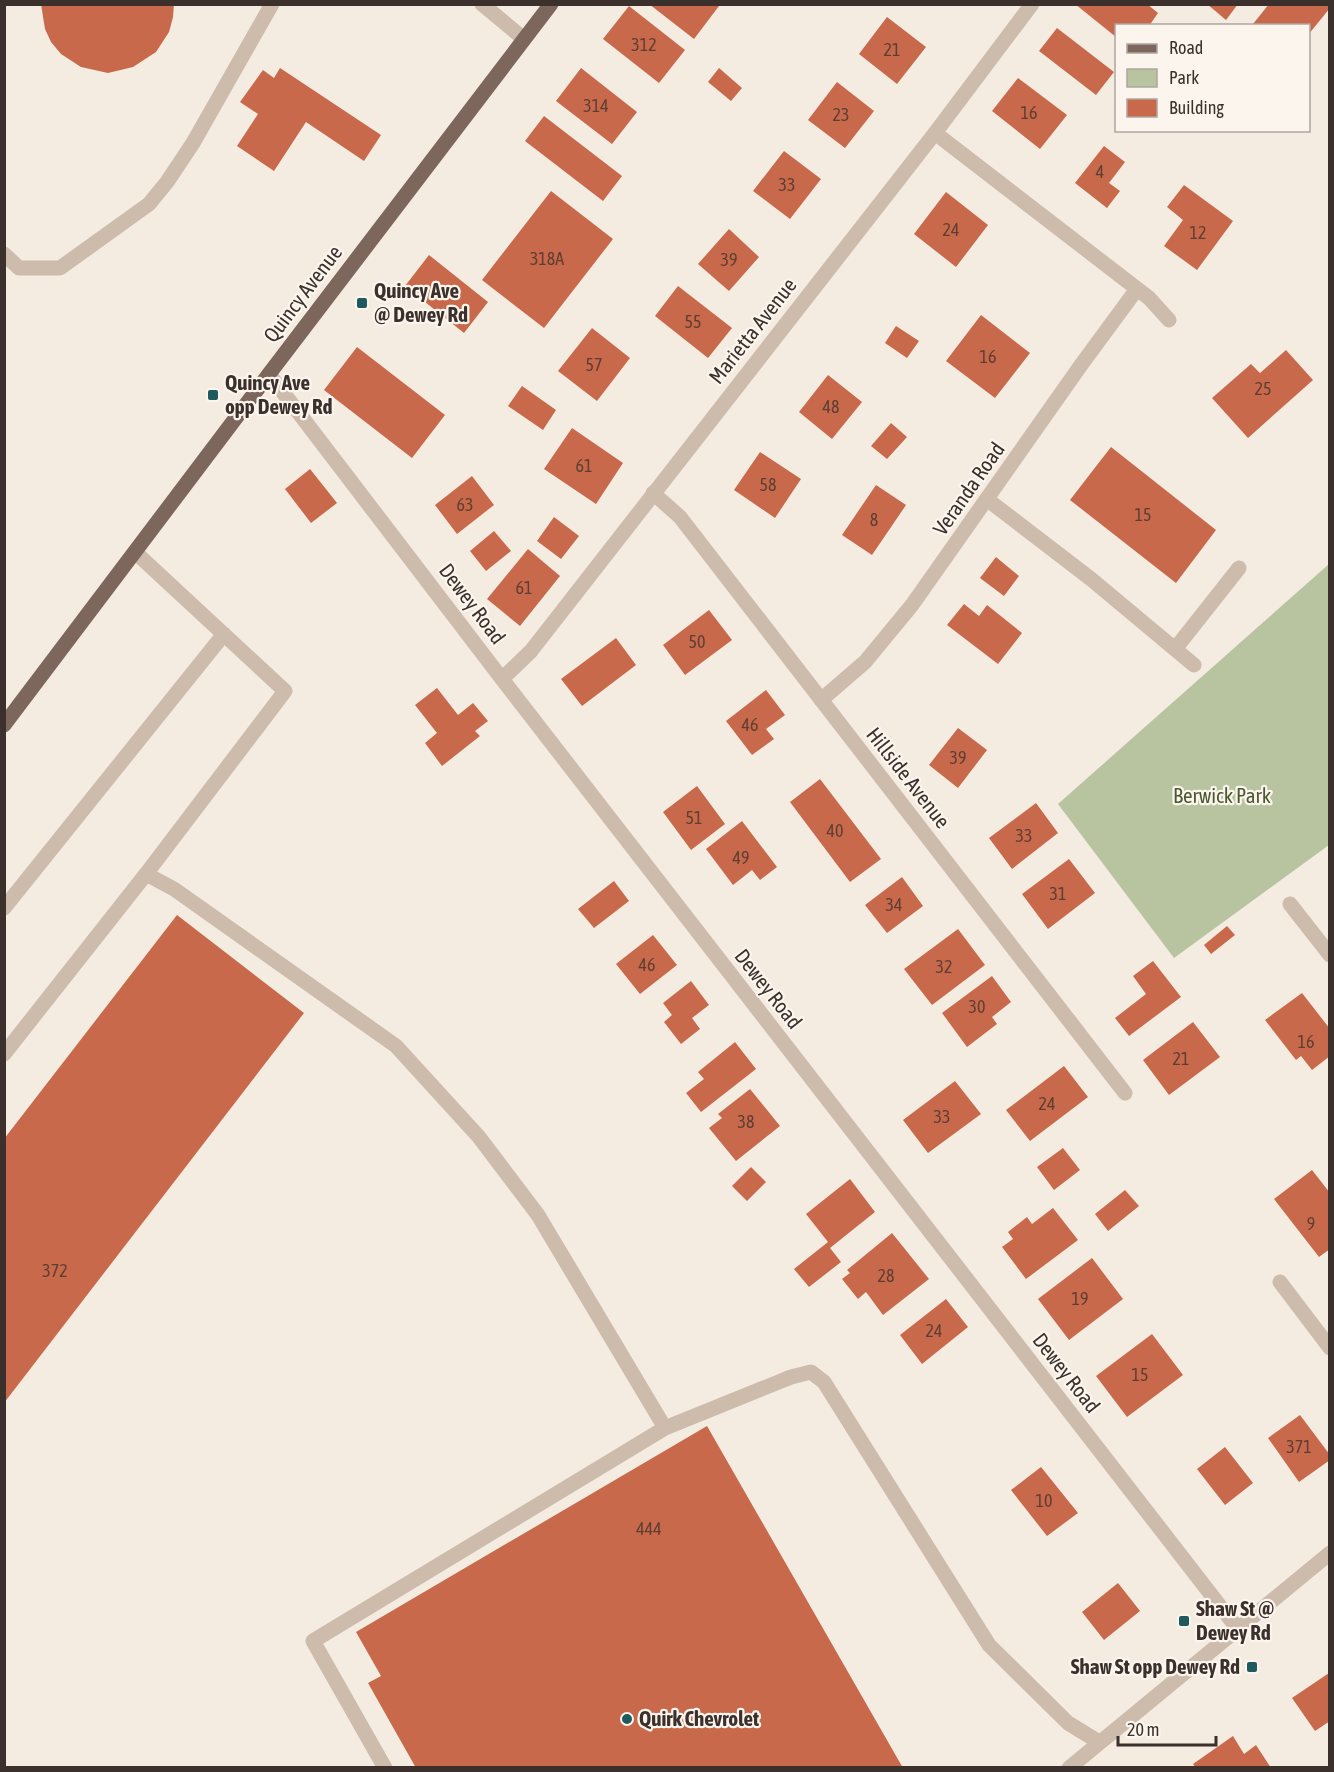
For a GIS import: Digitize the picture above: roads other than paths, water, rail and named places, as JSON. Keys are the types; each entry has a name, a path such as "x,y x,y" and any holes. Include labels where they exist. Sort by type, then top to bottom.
{"main road":[{"name":"Quincy Avenue","path":"4,725 551,4"}],"street":[{"path":"4,254 19,268 60,268 149,204 193,143 272,4"},
{"path":"482,4 525,39"},
{"name":"Marietta Avenue","path":"502,679 531,651 935,133 1032,4"},
{"path":"935,133 1149,298 1169,320"},
{"name":"Veranda Road","path":"821,700 865,662 923,590 1137,289"},
{"name":"Dewey Road","path":"269,374 502,679 1237,1628"},
{"name":"Hillside Avenue","path":"653,493 680,517 1125,1093"},
{"path":"988,500 1091,579 1194,664"},
{"path":"4,1054 146,874 285,691 135,552"},
{"path":"1175,649 1239,568"},
{"path":"4,908 224,634"},
{"path":"146,874 174,889 396,1046 479,1137 537,1215 665,1428"},
{"path":"1290,904 1329,955"},
{"path":"1280,1282 1329,1348"},
{"path":"385,1767 313,1641 665,1428 791,1377 811,1372 824,1382 989,1645 1068,1723 1099,1743"},
{"path":"1069,1767 1329,1553"}],"place":[{"name":"Quincy Ave @ Dewey Rd","path":"362,303"},
{"name":"Quincy Ave opp Dewey Rd","path":"213,395"},
{"name":"Shaw St @ Dewey Rd","path":"1184,1621"},
{"name":"Shaw St opp Dewey Rd","path":"1252,1667"},
{"name":"Quirk Chevrolet","path":"627,1719"}],"park label":[{"name":"Berwick Park","path":"1222,796"}]}
